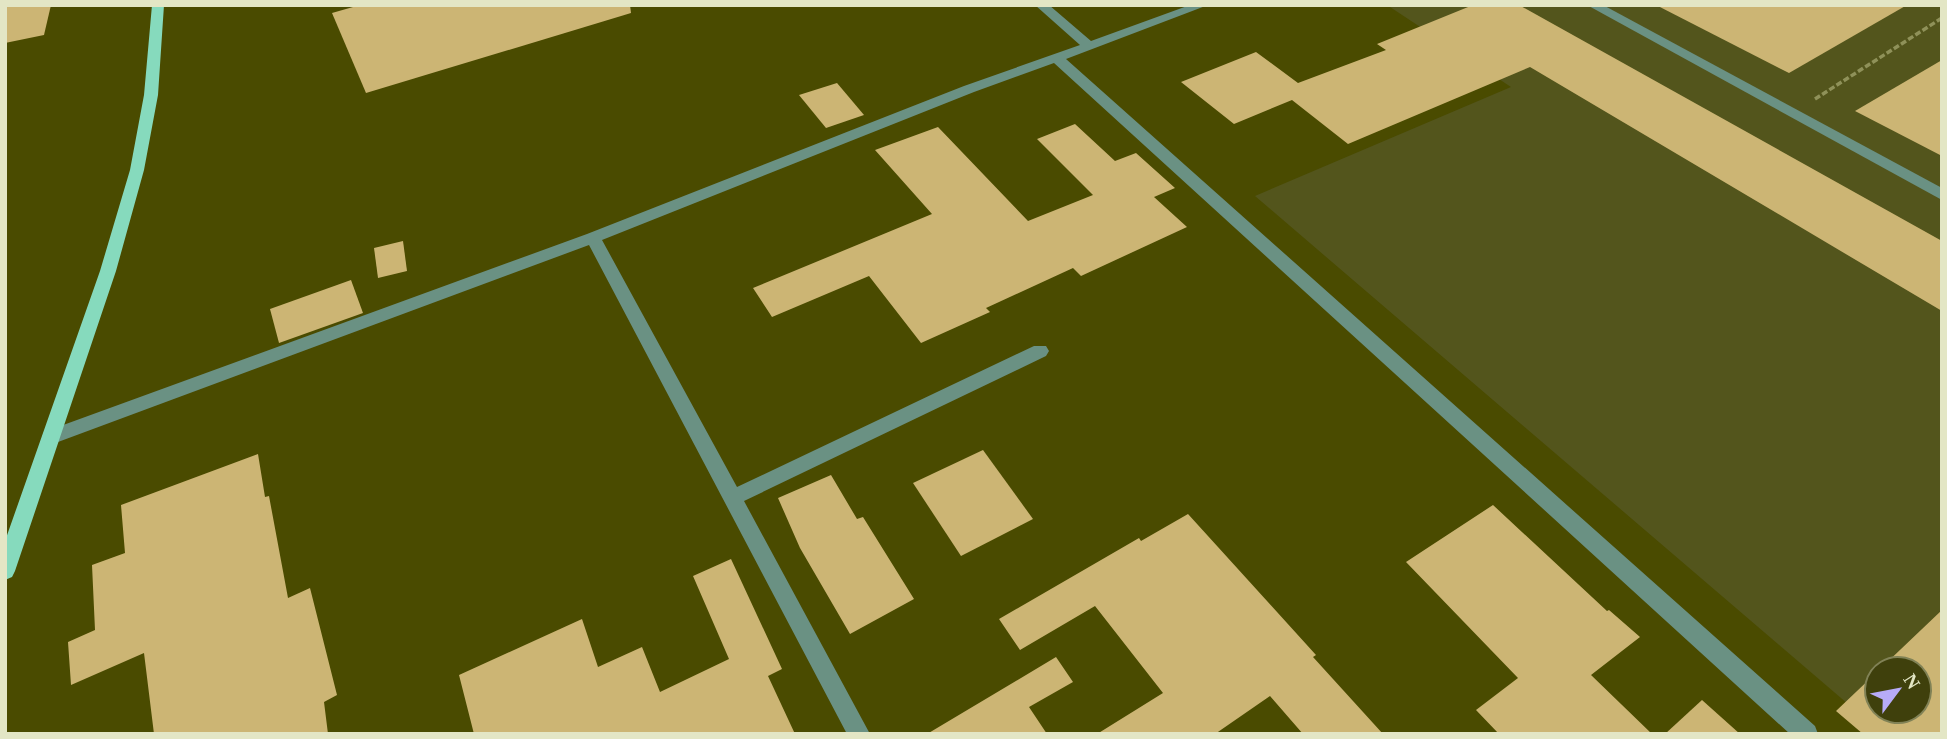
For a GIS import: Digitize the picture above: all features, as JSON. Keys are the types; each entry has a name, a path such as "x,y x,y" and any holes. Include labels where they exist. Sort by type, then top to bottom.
{"main road":[{"path":"5,571 108,271 137,170 151,95 158,5"}],"street":[{"path":"1041,5 1089,46"},
{"path":"51,437 593,238 968,89 1202,5"},
{"path":"1593,5 1794,112 1942,195"},
{"path":"1057,58 1807,734"},
{"path":"593,238 859,734"},
{"path":"732,498 1040,352"}],"path":[{"path":"1794,112 1942,18"}],"shaded area":[{"path":"1387,5 1942,5 1942,734 1883,734 1872,725 1933,725 1933,655 1863,655 1863,717 1255,196 1511,87"}],"building":[{"path":"5,5 51,5 44,35 5,43"},
{"path":"360,5 630,5 631,13 366,93 332,13"},
{"path":"1473,5 1519,5 1942,241 1942,311 1530,67 1348,144 1292,100 1234,124 1181,82 1256,52 1298,83 1386,50 1377,44"},
{"path":"1656,5 1907,5 1789,73"},
{"path":"1942,60 1942,156 1855,111"},
{"path":"837,83 864,115 826,128 799,95"},
{"path":"1075,124 1115,161 1136,153 1175,188 1154,197 1187,227 1081,276 1073,268 986,308 990,312 921,343 869,276 772,317 753,288 932,214 875,150 938,127 1028,221 1093,195 1037,139"},
{"path":"403,241 407,271 378,278 374,248"},
{"path":"351,280 363,313 279,343 270,309"},
{"path":"983,450 1033,519 961,556 913,483"},
{"path":"258,454 265,497 269,496 288,598 310,588 337,695 324,702 328,734 154,734 144,653 71,685 68,642 95,630 92,565 125,553 121,505"},
{"path":"831,475 857,519 863,517 914,599 850,634 800,548 778,498"},
{"path":"1493,505 1607,611 1640,637 1591,675 1652,734 1499,734 1476,710 1518,678 1406,562"},
{"path":"1188,514 1316,655 1313,657 1383,734 1303,734 1270,696 1215,734 1097,734 1163,693 1095,606 1020,650 999,619 1139,538 1141,541"},
{"path":"731,559 782,669 768,676 795,734 474,734 459,675 582,619 598,667 642,647 660,692 729,659 693,576"},
{"path":"1942,610 1942,734 1863,734 1836,711 1863,685 1863,725 1933,725 1933,655 1895,655"},
{"path":"1056,657 1073,682 1029,707 1047,734 927,734"},
{"path":"1702,700 1740,734 1665,734"}]}
